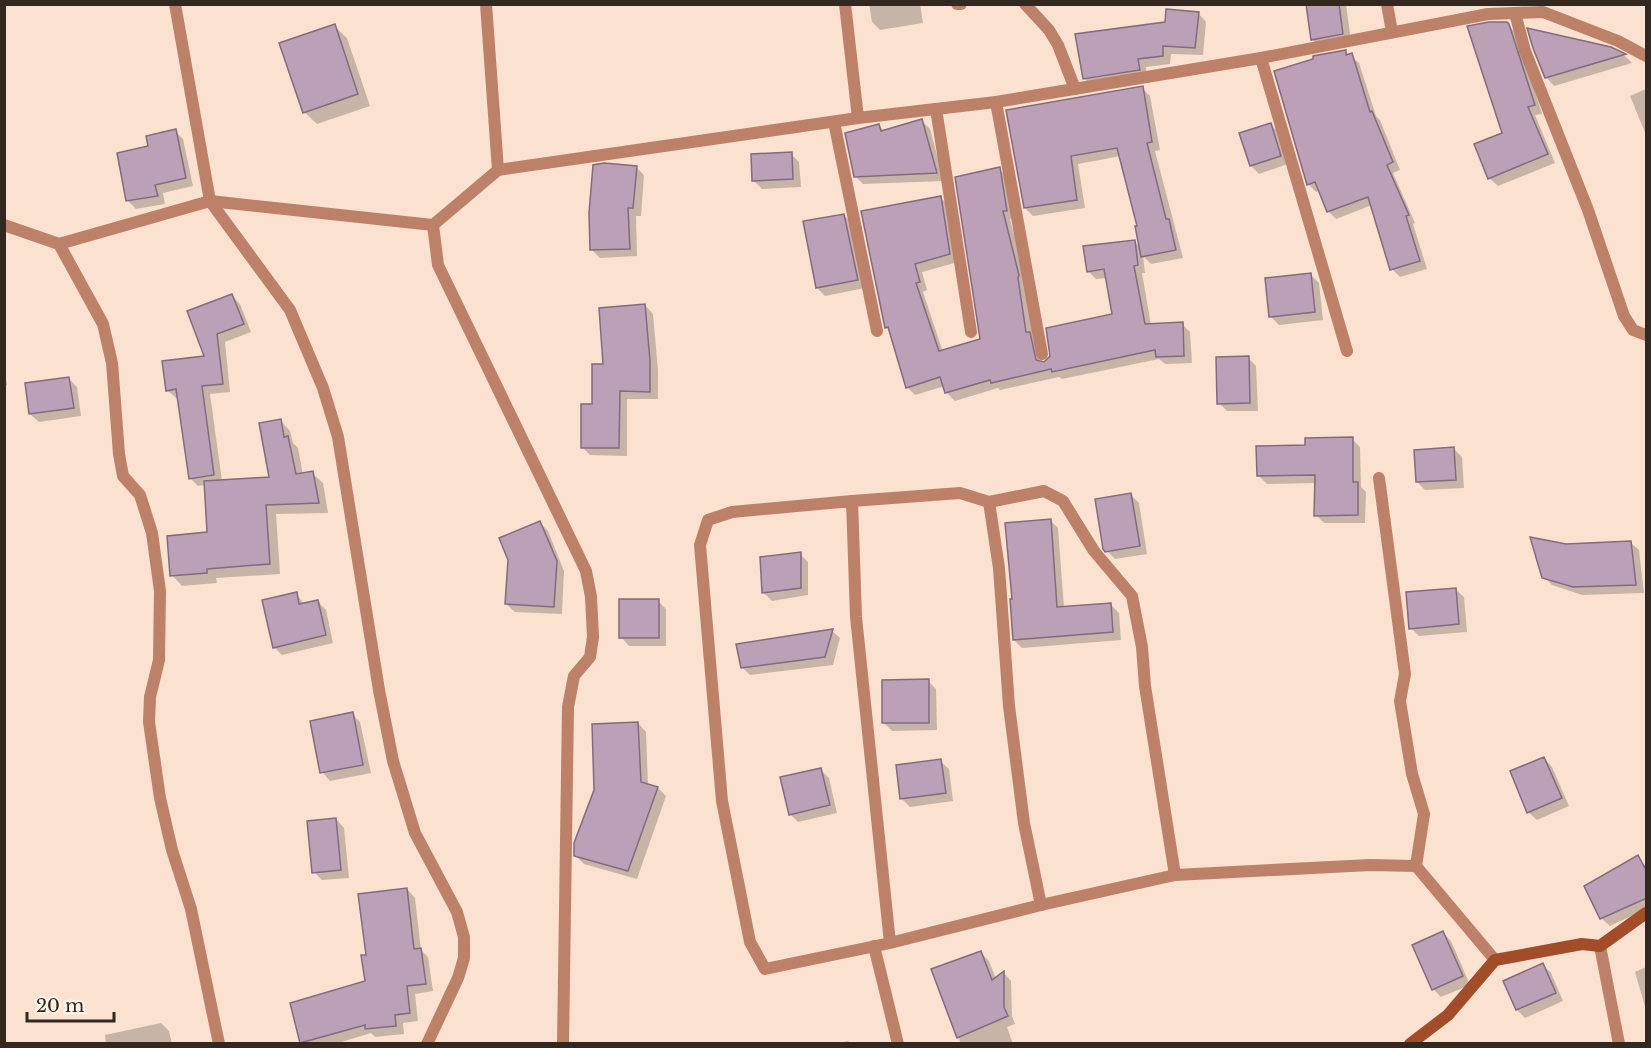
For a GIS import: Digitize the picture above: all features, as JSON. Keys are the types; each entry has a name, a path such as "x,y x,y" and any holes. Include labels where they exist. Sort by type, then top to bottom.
{"street":[{"path":"175,4 210,201 290,310 322,388 338,437 379,690 393,761 416,833 457,912 464,937 464,958 458,978 426,1044"},
{"path":"486,4 498,170"},
{"path":"845,4 858,118"},
{"path":"1025,4 1049,30 1058,45 1075,89"},
{"path":"1387,4 1392,32"},
{"path":"4,225 59,244 210,201 434,225 498,170 858,118 996,102 1261,58 1488,14 1543,12 1617,40 1647,56"},
{"path":"1515,13 1525,51 1588,210 1623,316 1633,330 1647,335"},
{"path":"1261,58 1347,351"},
{"path":"996,102 1042,354"},
{"path":"936,109 971,332"},
{"path":"834,122 876,331"},
{"path":"434,225 438,265 586,571 591,597 593,637 590,657 574,676 568,707 563,1044"},
{"path":"59,244 103,324 112,363 119,454 123,476 140,495 152,533 160,591 159,660 150,697 149,722 167,829 191,909 219,1044"},
{"path":"1379,478 1405,674 1400,701 1412,774 1424,814 1416,866"},
{"path":"1175,875 1145,686 1142,647 1132,596 1094,552 1063,501 1044,491 989,502 960,493 732,512 708,520 700,545 722,801 750,942 765,969 890,943 1041,905 1175,875 1370,865 1416,866 1495,960"},
{"path":"852,501 856,617 890,943"},
{"path":"989,502 999,568 1009,706 1019,788 1041,905"},
{"path":"1410,1044 1448,1015 1495,960 1582,944 1600,946 1647,913"},
{"path":"874,946 898,1044"},
{"path":"1600,946 1619,1044"}],"building":[{"path":"1306,4 1339,4 1343,34 1311,40"},
{"path":"1166,9 1199,12 1195,48 1163,46 1163,56 1138,59 1140,70 1083,79 1075,34 1165,22"},
{"path":"1489,22 1509,24 1535,105 1528,107 1548,154 1488,179 1474,144 1502,133 1467,26"},
{"path":"335,24 358,94 303,113 279,43"},
{"path":"1527,28 1611,47 1626,54 1545,78"},
{"path":"1346,50 1346,55 1352,53 1370,112 1372,111 1393,162 1387,165 1409,215 1406,216 1420,261 1390,270 1368,197 1327,212 1315,182 1307,185 1274,71 1313,59 1313,56"},
{"path":"1143,86 1152,142 1147,143 1176,250 1141,257 1135,226 1137,226 1117,148 1071,156 1077,200 1024,208 1006,110"},
{"path":"922,119 937,173 854,177 845,133 879,124 881,131"},
{"path":"1271,123 1281,156 1250,166 1239,133"},
{"path":"176,129 186,178 155,185 158,196 126,201 117,153 148,146 146,136"},
{"path":"792,152 793,179 752,181 751,154"},
{"path":"604,163 637,166 633,208 628,208 630,249 590,250 589,213 593,165"},
{"path":"1000,167 1007,211 1003,211 1019,275 1026,332 1030,332 1036,360 1044,362 1050,356 1046,328 1112,314 1104,269 1087,272 1083,246 1135,240 1138,265 1134,266 1145,324 1183,322 1184,356 1156,357 1155,350 1052,372 1051,369 991,383 990,380 945,393 940,377 906,388 888,327 885,328 861,211 941,196 950,254 915,264 920,282 916,283 939,351 980,339 955,177"},
{"path":"844,214 858,280 816,288 803,221"},
{"path":"1311,273 1315,312 1269,317 1265,278"},
{"path":"232,294 244,324 217,334 223,384 202,386 214,475 189,479 176,389 166,391 162,361 204,356 187,311"},
{"path":"645,304 650,392 620,391 619,448 581,448 581,404 592,404 592,364 603,364 599,308"},
{"path":"1249,356 1250,403 1217,404 1216,357"},
{"path":"69,377 74,408 29,414 25,383"},
{"path":"281,419 284,437 288,436 296,474 313,471 319,503 266,505 270,564 207,569 207,573 170,576 167,536 207,532 204,481 269,477 259,423"},
{"path":"1353,437 1353,482 1358,482 1358,515 1314,516 1315,475 1257,476 1256,446 1305,445 1305,438"},
{"path":"1454,447 1456,480 1416,482 1414,450"},
{"path":"1131,493 1140,546 1105,552 1095,499"},
{"path":"1051,519 1057,607 1111,603 1113,632 1013,640 1005,523"},
{"path":"540,521 557,561 554,607 505,604 508,560 499,538"},
{"path":"1530,537 1566,544 1631,541 1636,585 1573,587 1542,578"},
{"path":"801,552 801,588 762,593 760,557"},
{"path":"1456,588 1459,624 1409,629 1406,592"},
{"path":"297,592 299,604 318,600 326,635 273,648 262,600"},
{"path":"619,599 659,599 659,638 619,638"},
{"path":"833,629 825,657 741,668 736,644"},
{"path":"929,679 929,723 882,723 882,680"},
{"path":"353,712 363,765 320,773 310,721"},
{"path":"638,722 641,782 658,787 628,871 574,856 574,843 594,790 592,724"},
{"path":"1544,757 1562,798 1527,813 1510,771"},
{"path":"941,759 946,793 900,799 896,765"},
{"path":"821,768 830,805 789,815 780,777"},
{"path":"336,818 341,870 312,873 307,821"},
{"path":"1638,855 1647,872 1647,898 1600,919 1584,886"},
{"path":"407,888 414,949 421,948 426,984 407,986 410,1013 395,1015 396,1026 365,1029 365,1025 300,1043 290,1003 365,981 361,955 366,955 358,894"},
{"path":"1443,931 1463,976 1432,990 1412,945"},
{"path":"981,951 992,980 1004,971 1004,1007 1008,1016 957,1038 931,969"},
{"path":"1543,963 1556,993 1516,1010 1503,981"}]}
